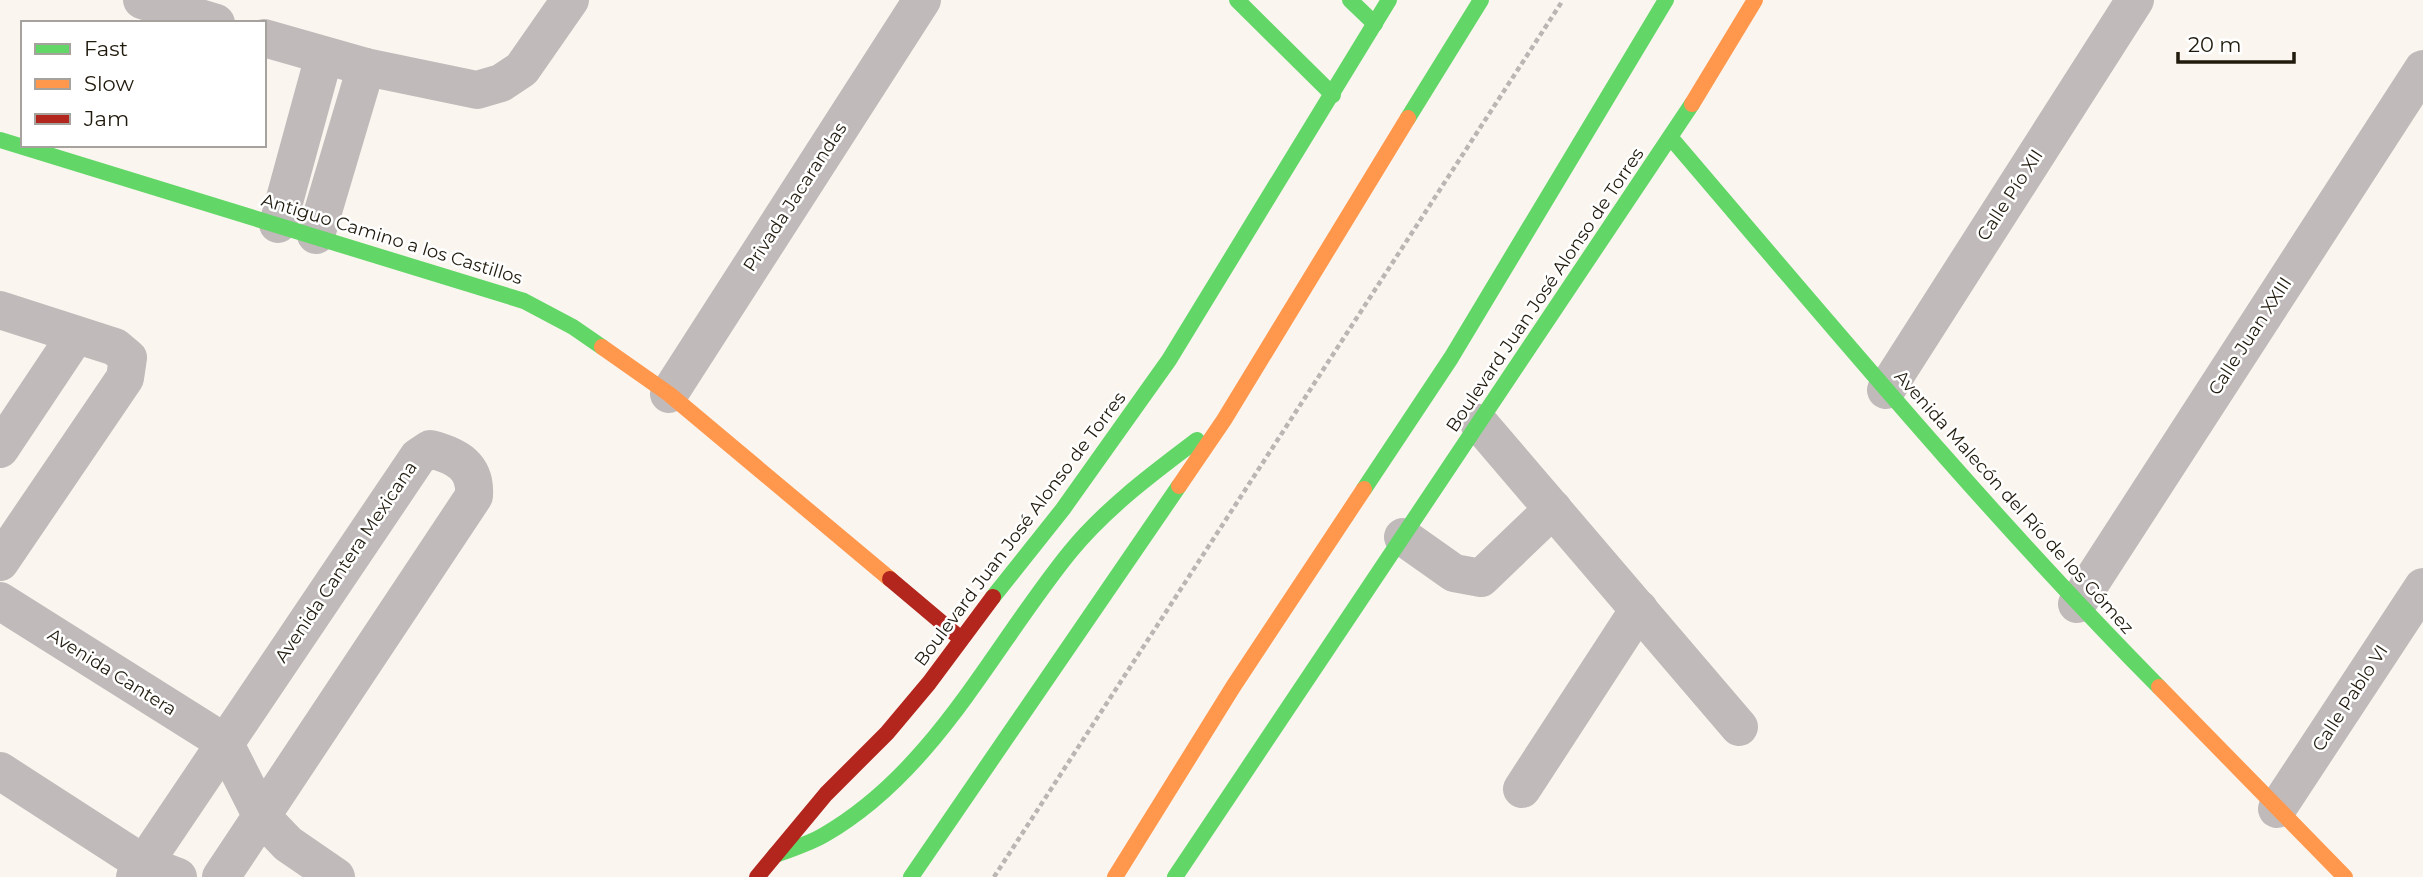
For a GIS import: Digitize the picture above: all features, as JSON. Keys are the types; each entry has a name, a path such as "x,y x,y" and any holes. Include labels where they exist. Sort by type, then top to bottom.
{"main road":[{"path":"1237,0 1333,95"},
{"path":"1350,0 1375,24"},
{"name":"Boulevard Juan José Alonso de Torres","path":"757,877 826,794 887,733 929,683 960,638 1063,509 1169,360 1389,0"},
{"path":"911,877 1224,419 1481,0"},
{"path":"1115,877 1233,687 1451,358 1666,0"},
{"name":"Boulevard Juan José Alonso de Torres","path":"1175,877 1671,138 1755,0"},
{"name":"Avenida Malecón del Río de los Gómez","path":"1671,138 1886,390 2077,604 2345,877"},
{"name":"Antiguo Camino a los Castillos","path":"0,140 21,146"},
{"name":"Antiguo Camino a los Castillos","path":"23,147 524,300 573,327 669,394 960,638"},
{"path":"775,855 823,838 884,793 978,677 1070,551 1115,505 1224,419"}],"street":[{"path":"142,0 210,21"},
{"path":"266,39 366,67 450,87 477,90 491,88 522,69 570,0"},
{"name":"Privada Jacarandas","path":"669,394 922,0"},
{"name":"Calle Pío XII","path":"1886,390 2135,0"},
{"path":"278,224 324,56"},
{"path":"316,235 366,67"},
{"name":"Calle Juan XXIII","path":"2077,604 2423,69"},
{"path":"0,310 115,347 128,358 125,378 0,562"},
{"path":"0,449 76,335"},
{"path":"1479,423 1740,727"},
{"name":"Avenida Cantera Mexicana","path":"153,872 224,742 418,457 430,449 444,452 471,470 475,481 474,496 221,877"},
{"path":"1403,537 1454,572 1481,578 1553,509"},
{"name":"Calle Pablo VI","path":"2277,809 2423,587"},
{"name":"Avenida Cantera","path":"0,601 224,742"},
{"path":"1522,789 1639,609"},
{"path":"224,742 262,817 288,844 337,877"},
{"path":"0,771 153,872"}],"path":[{"path":"994,877 1563,0"}],"traffic: fast":[{"path":"1237,0 1333,95"},
{"path":"1350,0 1375,24"},
{"path":"993,597 1063,509 1169,360 1389,0"},
{"path":"1408,118 1481,0"},
{"path":"1364,489 1451,358 1666,0"},
{"path":"1175,877 1692,104"},
{"path":"1671,138 1971,486 2159,687"},
{"path":"0,140 21,146"},
{"path":"23,147 524,301 573,327 602,347"},
{"path":"775,855 824,835 863,808 898,777 930,743 959,706 1042,589 1084,536 1130,492 1197,440"},
{"path":"911,877 1179,486"}],"traffic: slow":[{"path":"1692,104 1755,0"},
{"path":"1179,486 1224,420 1408,118"},
{"path":"602,347 669,394 890,579"},
{"path":"1115,877 1233,687 1364,489"},
{"path":"2159,687 2345,877"}],"traffic: jam":[{"path":"890,579 960,638"},
{"path":"757,877 826,794 887,733 929,683 993,597"}]}
